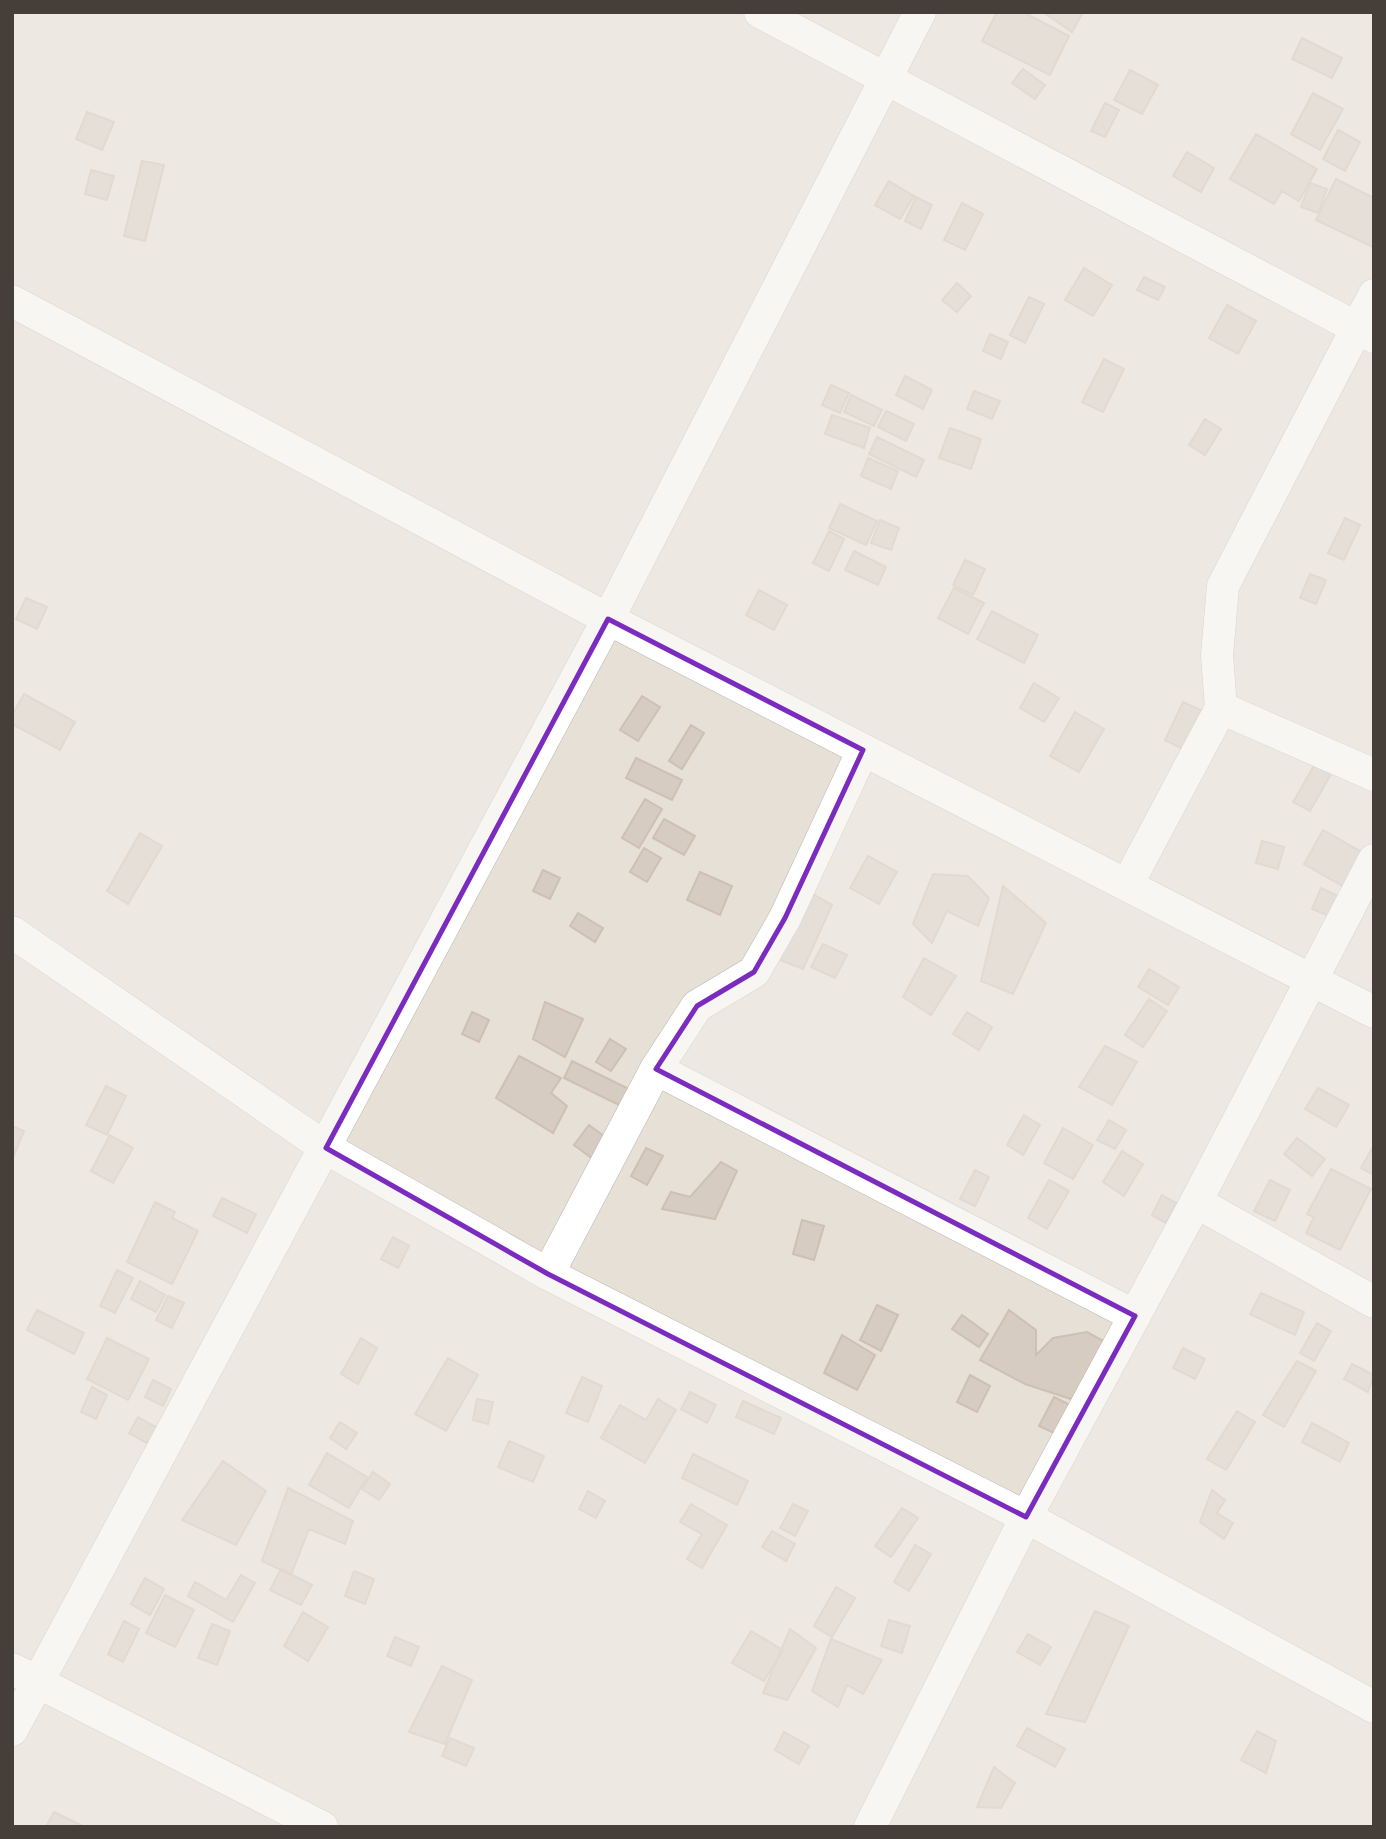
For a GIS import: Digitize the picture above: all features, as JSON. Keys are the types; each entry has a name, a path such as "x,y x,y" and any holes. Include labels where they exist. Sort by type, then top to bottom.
{"street":[{"path":"761,12 1366,332"},
{"path":"12,1730 25,1676 326,1148 608,619 920,12"},
{"path":"1127,885 1221,708 1217,655 1223,586 1366,332 1374,295"},
{"path":"12,301 608,619 1374,1012"},
{"path":"1221,708 1374,775"},
{"path":"548,1274 656,1069 697,1006 754,972 785,918 863,750"},
{"path":"870,1827 1026,1517 1196,1202 1374,860"},
{"path":"12,932 326,1148 548,1274 1026,1517 1374,1707"},
{"path":"656,1069 1135,1316"},
{"path":"1196,1202 1374,1302"},
{"path":"25,1676 322,1827"}],"highlighted area":[{"path":"608,619 863,750 785,918 754,972 697,1006 656,1069 1135,1316 1026,1517 548,1274 326,1148"}],"shaded area":[{"path":"12,12 1374,12 1374,1827 12,1827"}],"building":[{"path":"997,12 1023,12 1069,36 1050,75 982,41"},
{"path":"1043,12 1079,12 1082,14 1072,32"},
{"path":"1302,38 1342,58 1332,78 1292,59"},
{"path":"1023,69 1045,85 1035,99 1012,83"},
{"path":"1130,70 1158,85 1142,114 1114,100"},
{"path":"1313,93 1343,109 1320,150 1291,134"},
{"path":"1105,103 1119,110 1105,137 1091,131"},
{"path":"87,112 114,122 102,150 76,139"},
{"path":"1338,130 1360,142 1345,171 1323,159"},
{"path":"1256,134 1317,169 1299,201 1282,191 1274,204 1230,179"},
{"path":"1187,152 1214,168 1201,192 1173,176"},
{"path":"142,161 164,165 145,241 124,236"},
{"path":"91,170 114,176 107,200 85,194"},
{"path":"1336,179 1374,198 1373,247 1316,220"},
{"path":"889,181 914,196 900,219 875,205"},
{"path":"1310,183 1327,189 1318,213 1301,207"},
{"path":"916,197 932,205 921,229 905,221"},
{"path":"962,203 983,214 965,250 944,240"},
{"path":"1084,268 1112,285 1093,316 1065,300"},
{"path":"1144,277 1165,287 1158,300 1137,290"},
{"path":"957,283 971,296 957,312 942,300"},
{"path":"1029,297 1044,304 1025,343 1010,335"},
{"path":"1227,305 1256,321 1238,354 1209,338"},
{"path":"990,334 1008,342 1001,359 983,351"},
{"path":"1104,359 1124,369 1103,412 1082,402"},
{"path":"905,376 932,390 923,409 896,395"},
{"path":"831,385 849,393 840,413 822,405"},
{"path":"974,391 1000,401 992,419 967,409"},
{"path":"851,395 882,410 874,426 844,412"},
{"path":"886,411 914,424 906,441 878,427"},
{"path":"832,415 870,428 864,448 825,434"},
{"path":"1205,419 1221,429 1205,455 1189,445"},
{"path":"950,428 981,439 971,469 939,458"},
{"path":"877,437 924,460 916,477 869,454"},
{"path":"868,458 898,471 891,489 861,476"},
{"path":"840,504 877,521 866,545 829,528"},
{"path":"1345,518 1360,525 1344,560 1328,553"},
{"path":"880,520 899,528 891,550 871,543"},
{"path":"829,531 844,539 829,571 813,563"},
{"path":"854,551 886,567 878,585 845,570"},
{"path":"965,560 985,569 973,595 953,585"},
{"path":"1310,574 1326,580 1316,604 1300,598"},
{"path":"954,588 984,603 968,634 938,618"},
{"path":"759,590 787,605 774,630 746,615"},
{"path":"26,598 47,607 37,629 16,619"},
{"path":"992,611 1038,635 1024,663 977,639"},
{"path":"1034,683 1059,698 1044,722 1020,708"},
{"path":"24,694 75,722 60,750 12,724 12,715"},
{"path":"642,696 660,707 638,741 620,730"},
{"path":"1183,702 1215,717 1196,756 1165,740"},
{"path":"1075,712 1104,729 1079,772 1050,756"},
{"path":"691,725 704,733 682,769 669,761"},
{"path":"636,758 682,780 672,800 626,778"},
{"path":"1315,764 1331,774 1310,811 1293,802"},
{"path":"645,799 662,809 639,848 622,838"},
{"path":"664,819 695,836 684,855 653,838"},
{"path":"1323,830 1365,854 1346,888 1304,864"},
{"path":"140,833 162,846 128,904 107,891"},
{"path":"1262,841 1284,847 1278,869 1256,863"},
{"path":"644,848 661,858 647,882 630,872"},
{"path":"868,856 897,872 879,904 850,888"},
{"path":"543,870 560,878 550,899 533,891"},
{"path":"700,872 732,886 720,915 687,900"},
{"path":"933,874 968,876 989,898 978,926 947,911 932,943 913,924"},
{"path":"1003,886 1046,923 1013,994 981,981"},
{"path":"1321,888 1338,896 1329,916 1312,909"},
{"path":"806,890 832,905 803,969 775,958"},
{"path":"578,913 603,928 595,942 570,926"},
{"path":"823,944 847,955 835,978 811,967"},
{"path":"924,958 956,976 931,1015 903,997"},
{"path":"1149,969 1179,987 1168,1005 1138,987"},
{"path":"1149,999 1167,1011 1143,1047 1125,1035"},
{"path":"545,1002 583,1019 565,1057 533,1039"},
{"path":"472,1012 489,1020 479,1042 462,1034"},
{"path":"967,1012 992,1027 979,1050 953,1034"},
{"path":"610,1039 626,1049 611,1071 596,1062"},
{"path":"1105,1046 1137,1062 1112,1105 1079,1087"},
{"path":"519,1056 561,1078 551,1093 567,1106 553,1133 496,1098"},
{"path":"572,1061 633,1091 625,1108 564,1078"},
{"path":"106,1086 126,1096 107,1135 86,1125"},
{"path":"1318,1088 1349,1105 1336,1127 1305,1109"},
{"path":"1024,1115 1040,1125 1023,1155 1007,1145"},
{"path":"1109,1120 1126,1130 1115,1149 1097,1140"},
{"path":"589,1125 608,1139 593,1159 574,1145"},
{"path":"12,1126 24,1131 12,1160"},
{"path":"1063,1128 1093,1145 1073,1179 1044,1163"},
{"path":"110,1135 133,1148 113,1183 91,1171"},
{"path":"1297,1138 1325,1159 1312,1176 1284,1154"},
{"path":"1374,1145 1374,1175 1361,1168"},
{"path":"646,1148 663,1156 647,1185 631,1176"},
{"path":"1122,1151 1143,1164 1124,1196 1103,1182"},
{"path":"721,1162 737,1171 715,1219 662,1209 671,1192 690,1197"},
{"path":"1331,1169 1371,1189 1340,1250 1306,1233 1314,1217 1307,1214"},
{"path":"975,1170 989,1177 975,1206 960,1199"},
{"path":"1049,1180 1069,1191 1047,1229 1028,1218"},
{"path":"1270,1180 1290,1190 1275,1221 1254,1211"},
{"path":"1162,1195 1176,1203 1166,1223 1152,1215"},
{"path":"222,1198 256,1214 247,1233 213,1216"},
{"path":"155,1202 175,1212 172,1218 198,1231 172,1284 127,1262"},
{"path":"802,1220 824,1226 814,1260 793,1254"},
{"path":"393,1237 409,1246 398,1268 381,1259"},
{"path":"117,1270 133,1278 115,1313 100,1306"},
{"path":"140,1281 165,1295 156,1312 131,1299"},
{"path":"1261,1293 1304,1312 1295,1335 1250,1314"},
{"path":"168,1296 184,1303 172,1328 156,1320"},
{"path":"877,1305 898,1315 881,1351 860,1340"},
{"path":"37,1310 84,1333 74,1354 27,1330"},
{"path":"1009,1310 1036,1330 1036,1355 1053,1338 1087,1332 1111,1345 1071,1399 1025,1384 980,1360"},
{"path":"962,1315 988,1334 979,1347 952,1329"},
{"path":"1317,1323 1331,1331 1314,1361 1300,1353"},
{"path":"842,1335 875,1355 857,1390 824,1373"},
{"path":"107,1338 149,1359 128,1400 87,1379"},
{"path":"361,1338 377,1348 358,1384 341,1374"},
{"path":"1183,1348 1205,1359 1195,1379 1173,1368"},
{"path":"448,1358 478,1375 446,1431 415,1414"},
{"path":"1297,1361 1316,1371 1284,1427 1263,1415"},
{"path":"1352,1364 1374,1375 1368,1392 1344,1379"},
{"path":"970,1375 990,1386 977,1412 957,1402"},
{"path":"582,1377 602,1386 588,1422 566,1413"},
{"path":"153,1380 171,1389 163,1406 145,1397"},
{"path":"92,1387 107,1395 96,1419 81,1412"},
{"path":"690,1392 716,1405 707,1423 681,1409"},
{"path":"1054,1397 1072,1406 1058,1435 1039,1426"},
{"path":"477,1399 493,1402 488,1424 473,1420"},
{"path":"658,1399 676,1410 645,1463 601,1438 620,1405 646,1420"},
{"path":"743,1401 781,1418 774,1434 736,1417"},
{"path":"1237,1411 1255,1422 1226,1470 1207,1459"},
{"path":"138,1417 161,1430 152,1446 129,1433"},
{"path":"340,1422 357,1433 346,1449 330,1438"},
{"path":"1312,1423 1349,1443 1340,1462 1302,1442"},
{"path":"509,1441 544,1456 533,1482 498,1467"},
{"path":"327,1453 367,1477 349,1508 309,1485"},
{"path":"693,1454 748,1481 737,1505 682,1478"},
{"path":"223,1461 266,1491 236,1545 182,1520"},
{"path":"373,1472 390,1484 379,1500 362,1489"},
{"path":"288,1488 353,1521 345,1544 309,1529 291,1575 262,1561"},
{"path":"1212,1490 1225,1500 1217,1513 1233,1523 1224,1539 1200,1522"},
{"path":"588,1491 605,1501 596,1518 579,1509"},
{"path":"691,1504 727,1525 702,1568 687,1559 702,1534 680,1522"},
{"path":"793,1504 808,1511 795,1536 780,1528"},
{"path":"902,1508 918,1518 891,1557 875,1546"},
{"path":"772,1531 795,1544 786,1561 762,1547"},
{"path":"915,1545 931,1554 909,1591 894,1582"},
{"path":"281,1569 312,1585 301,1605 270,1590"},
{"path":"354,1571 374,1579 365,1604 345,1596"},
{"path":"241,1575 255,1583 233,1622 188,1596 195,1582 226,1600"},
{"path":"145,1578 164,1589 150,1615 131,1604"},
{"path":"836,1587 855,1598 832,1637 814,1626"},
{"path":"165,1595 194,1610 175,1647 146,1633"},
{"path":"1095,1611 1129,1626 1085,1722 1046,1714"},
{"path":"303,1612 328,1627 308,1661 284,1646"},
{"path":"889,1620 910,1626 902,1653 881,1646"},
{"path":"124,1621 139,1629 123,1662 108,1654"},
{"path":"212,1624 230,1631 217,1665 198,1658"},
{"path":"790,1629 816,1648 787,1700 763,1693"},
{"path":"751,1631 783,1650 764,1681 732,1663"},
{"path":"1028,1634 1051,1647 1040,1665 1017,1652"},
{"path":"395,1637 419,1647 411,1666 387,1656"},
{"path":"831,1639 882,1660 863,1694 847,1685 838,1707 812,1691"},
{"path":"442,1666 472,1680 445,1744 409,1732"},
{"path":"1027,1728 1065,1749 1055,1767 1017,1746"},
{"path":"1257,1731 1276,1741 1266,1773 1241,1760"},
{"path":"784,1732 809,1746 799,1764 775,1750"},
{"path":"450,1738 474,1748 466,1766 442,1756"},
{"path":"994,1767 1015,1783 1001,1808 977,1807"},
{"path":"54,1812 85,1827 46,1827"}]}
